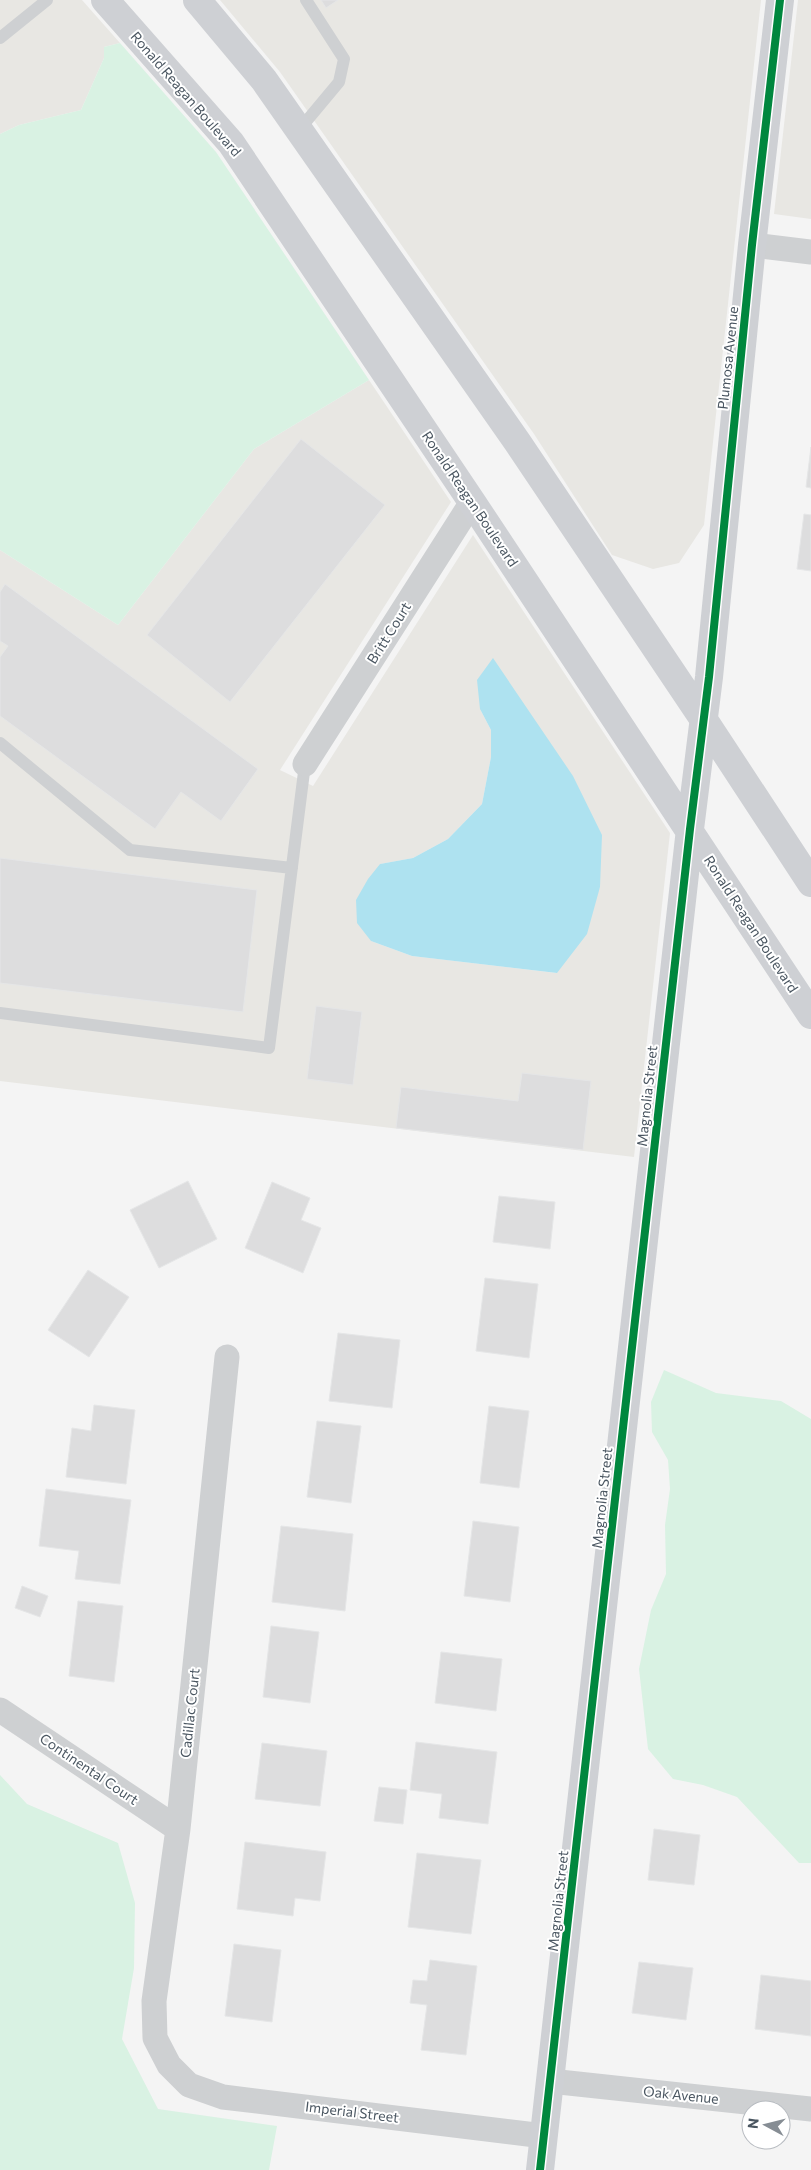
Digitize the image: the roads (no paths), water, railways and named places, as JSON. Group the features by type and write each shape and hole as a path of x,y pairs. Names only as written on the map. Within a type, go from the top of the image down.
{"main road":[{"name":"Ronald Reagan Boulevard","path":"105,0 231,143 472,502 811,1015"},
{"path":"198,0 264,80 518,443 811,883"},
{"name":"Plumosa Avenue","path":"690,830 704,720 752,245 780,0"},
{"name":"Magnolia Street","path":"540,2170 690,830"}],"street":[{"path":"752,245 811,252"},
{"name":"Britt Court","path":"305,764 472,502"},
{"name":"Cadillac Court","path":"169,2065 155,2038 154,2001 178,1829 227,1357"},
{"name":"Continental Court","path":"0,1710 178,1829"},
{"name":"Imperial Street","path":"169,2065 189,2085 224,2097 544,2136"},
{"name":"Oak Avenue","path":"550,2081 811,2108"}],"lane":[{"path":"0,38 47,0"},
{"path":"299,130 339,82 344,59 306,0"},
{"path":"0,744 130,850 292,868"},
{"path":"0,1014 269,1048 305,764"}],"water":[{"path":"493,658 573,776 602,835 600,887 587,934 557,973 412,956 371,941 357,923 356,900 368,879 380,864 413,858 448,839 482,804 491,757 491,730 480,709 477,680"}]}
